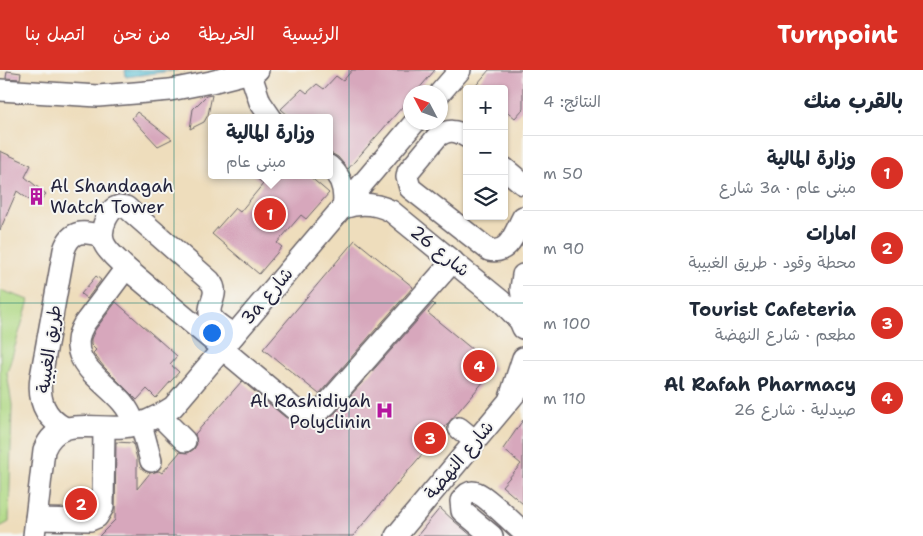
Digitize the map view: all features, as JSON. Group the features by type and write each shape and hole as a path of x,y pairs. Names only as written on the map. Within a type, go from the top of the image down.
{"street":[{"path":"447,85 460,70"},
{"path":"0,90 98,96 170,90 254,71 260,102 268,114"},
{"name":"3a شارع","path":"145,421 173,407 409,130"},
{"path":"417,130 421,156"},
{"path":"463,135 451,131 443,132 437,137 408,172 408,183 414,192 484,248 494,252 508,246 523,217"},
{"path":"333,169 352,176 372,174"},
{"path":"333,170 343,187 343,208"},
{"path":"508,171 523,184"},
{"name":"شارع 26","path":"343,208 363,203 382,206 391,211 501,301 520,321 523,328"},
{"path":"205,323 215,291 212,284 126,207 120,206 110,212 103,227 102,236 102,241 108,251 126,268 205,323 228,342 298,412 313,413 321,410 453,261"},
{"path":"421,235 439,212"},
{"name":"طريق الغبيبة","path":"65,428 58,425 48,415 40,394 41,377 66,244 75,235 87,232 102,236"},
{"name":"طريق الغبيبة","path":"126,268 79,331 77,348 84,364 127,409 145,421"},
{"path":"523,274 521,289 523,300"},
{"path":"516,391 523,358"},
{"name":"شارع النهضة","path":"396,536 516,391"},
{"path":"104,428 103,507 100,514 90,520 35,527 44,450 50,439 65,428 104,428 145,421 185,441"},
{"path":"145,421 151,461"},
{"path":"459,428 475,441"},
{"path":"444,479 464,496"},
{"path":"492,536 462,510 461,501 464,496 472,492 477,493 523,532"}],"green space":[{"path":"0,290 29,300 7,373 12,405 9,522 0,527"}],"water":[{"path":"125,70 178,70 126,77"}],"building":[{"path":"352,70 435,70 422,85 403,85 403,106 348,169 338,157 333,154 333,114 287,114 281,109 302,89 307,93 317,84 324,89 336,76 343,81"},
{"path":"489,70 523,70 523,109 515,118 508,112 508,85 476,85"},
{"path":"7,71 21,73 20,79 6,78"},
{"path":"212,95 208,115 204,122 190,129 193,109 206,96"},
{"path":"137,112 172,139 158,146 132,118"},
{"path":"0,151 31,165 25,177 46,194 36,205 17,191 0,230"},
{"path":"257,179 313,179 329,193 306,219 301,215 277,243 282,247 259,274 212,234 235,208 240,212 263,184"},
{"path":"355,240 413,287 319,394 263,349"},
{"path":"96,276 101,280 87,299 81,294"},
{"path":"116,302 177,356 170,364 179,372 156,398 147,389 137,400 104,367 93,353 96,350 91,345 91,339 95,330"},
{"path":"433,303 435,305 428,313 495,368 353,536 99,536 115,520 116,442 133,443 137,459 137,489 150,473 159,471 162,473 180,452 188,453 194,449 197,444 195,434 242,381 285,417 312,429 315,425 324,422 335,413"},
{"path":"523,420 523,504 502,486 521,464 503,449"},
{"path":"440,508 454,521 472,536 417,536"}],"place":[{"name":"Al Shandagah Watch Tower","path":"36,196"},
{"name":"وزارة المالية","path":"270,214"},
{"name":"Al Rafah Pharmacy","path":"479,366"},
{"name":"Al Rashidiyah Polyclinin","path":"385,411"},
{"name":"Tourist Cafeteria","path":"430,438"},
{"name":"امارات","path":"81,504"}]}
